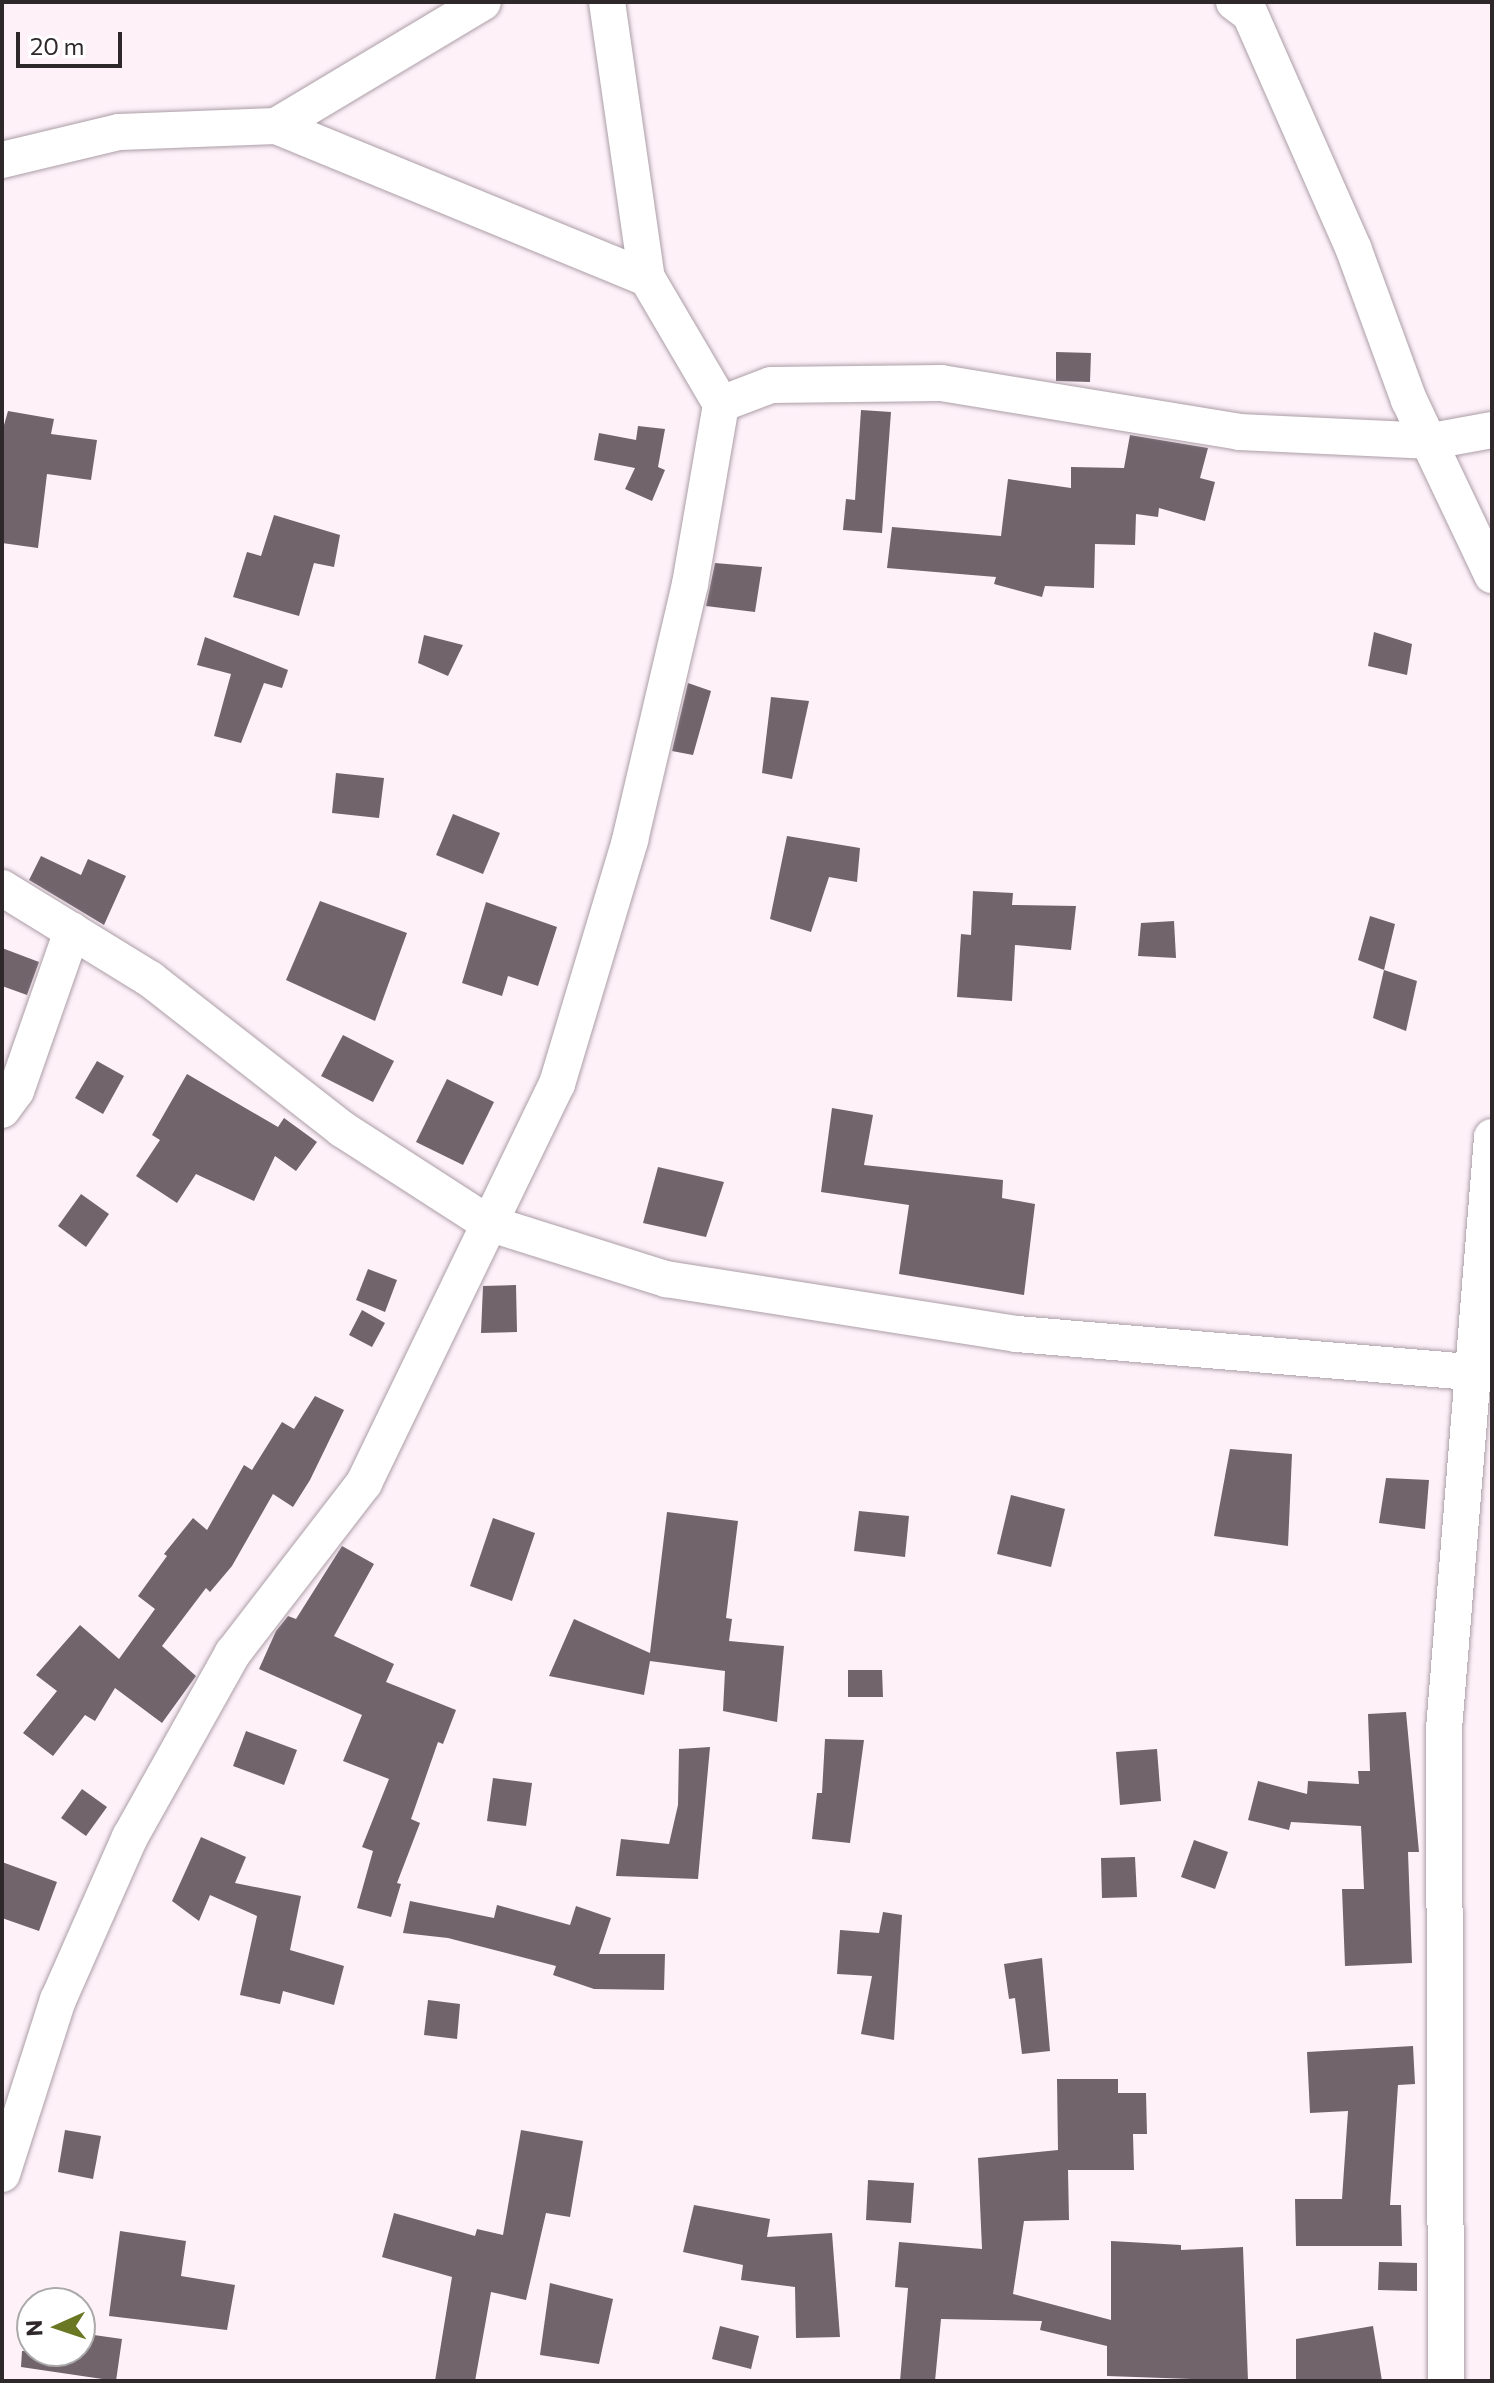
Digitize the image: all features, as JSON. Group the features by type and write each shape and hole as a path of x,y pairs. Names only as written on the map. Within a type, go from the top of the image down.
{"street":[{"path":"276,126 483,2"},
{"path":"2,2174 58,2000 130,1837 233,1653 364,1483 557,1084 630,840 690,584 721,404 647,278 607,2"},
{"path":"1234,2 1250,14 1354,250 1409,400 1432,441 1492,575"},
{"path":"2,160 119,132 276,126 647,278"},
{"path":"721,404 771,385 941,383 1239,432 1432,441 1492,430"},
{"path":"2,888 150,979 342,1129 488,1223 666,1279 1017,1334 1483,1374"},
{"path":"2,1110 16,1091 72,931"},
{"path":"1446,2381 1444,1729 1483,1374 1492,1137"}],"building":[{"path":"1056,352 1091,353 1090,382 1056,381"},
{"path":"861,410 891,412 882,533 843,530 846,499 855,500"},
{"path":"8,411 54,419 51,434 97,440 91,480 47,474 38,548 2,543 2,432"},
{"path":"638,426 665,429 658,467 665,470 652,501 625,489 635,468 594,460 599,433 636,440"},
{"path":"1130,435 1208,448 1200,478 1215,482 1205,521 1159,508 1158,517 1136,514 1135,545 1095,544 1094,588 1045,586 1042,597 994,584 996,577 887,568 892,527 1001,536 1008,479 1071,488 1071,467 1124,468"},
{"path":"274,515 340,535 334,567 314,563 299,616 233,597 247,552 261,556"},
{"path":"715,563 762,567 755,612 706,606"},
{"path":"1374,632 1412,644 1407,675 1368,666"},
{"path":"424,635 463,645 448,676 418,663"},
{"path":"205,637 288,670 282,688 264,683 241,743 214,736 231,674 197,665"},
{"path":"688,683 711,691 693,755 672,751"},
{"path":"771,697 809,701 792,779 762,773"},
{"path":"336,773 384,778 379,818 332,813"},
{"path":"453,814 500,833 483,874 436,855"},
{"path":"787,836 860,848 857,882 829,877 811,932 770,919"},
{"path":"41,856 81,875 88,859 126,876 104,925 29,880"},
{"path":"973,891 1013,893 1012,905 1076,906 1071,950 1015,945 1012,1001 957,997 961,934 971,935"},
{"path":"320,901 407,933 375,1021 286,980"},
{"path":"486,902 557,927 538,986 508,976 502,996 462,983"},
{"path":"1370,916 1395,924 1384,970 1358,960"},
{"path":"1174,921 1176,958 1138,956 1141,923"},
{"path":"2,948 39,962 27,995 2,986"},
{"path":"1384,970 1417,981 1406,1031 1373,1018"},
{"path":"343,1035 394,1061 373,1102 321,1076"},
{"path":"97,1061 124,1076 103,1114 75,1098"},
{"path":"187,1074 278,1127 284,1118 317,1142 296,1171 275,1156 254,1201 196,1174 177,1203 136,1176 160,1140 152,1135"},
{"path":"447,1079 494,1102 463,1165 416,1142"},
{"path":"832,1108 873,1115 864,1165 1003,1180 1002,1198 1035,1204 1024,1295 899,1274 909,1205 821,1192"},
{"path":"658,1167 724,1182 706,1237 643,1223"},
{"path":"81,1194 109,1214 86,1247 58,1226"},
{"path":"368,1269 397,1280 385,1312 356,1300"},
{"path":"516,1285 517,1332 481,1333 483,1286"},
{"path":"362,1310 385,1323 372,1347 349,1335"},
{"path":"315,1396 344,1410 310,1480 293,1507 273,1494 232,1566 210,1592 206,1588 162,1646 196,1676 162,1723 115,1688 95,1721 85,1715 53,1756 23,1733 57,1691 36,1675 80,1625 119,1659 155,1609 138,1596 167,1556 164,1554 193,1518 207,1530 244,1465 252,1470 282,1422 294,1429"},
{"path":"1230,1449 1292,1454 1288,1546 1214,1536"},
{"path":"1386,1478 1429,1480 1425,1529 1379,1523"},
{"path":"1011,1495 1065,1509 1051,1567 997,1554"},
{"path":"859,1511 909,1516 905,1557 854,1551"},
{"path":"667,1512 738,1521 726,1618 732,1619 729,1641 784,1646 777,1722 723,1711 725,1671 650,1661 644,1695 549,1676 574,1619 650,1653"},
{"path":"493,1518 535,1533 512,1601 470,1586"},
{"path":"342,1546 374,1564 334,1636 394,1664 386,1682 456,1710 443,1744 438,1742 411,1819 420,1823 397,1883 401,1884 391,1917 357,1908 373,1851 362,1847 389,1779 343,1761 362,1715 259,1669 276,1631 288,1616 296,1619"},
{"path":"848,1670 882,1670 883,1697 848,1697"},
{"path":"1406,1712 1419,1852 1408,1852 1412,1963 1345,1966 1342,1889 1364,1889 1361,1826 1291,1822 1289,1830 1248,1820 1258,1781 1307,1794 1308,1781 1359,1784 1358,1771 1370,1771 1368,1714"},
{"path":"246,1731 297,1750 284,1785 233,1766"},
{"path":"825,1739 864,1740 850,1843 812,1839 817,1793 822,1793"},
{"path":"710,1747 698,1879 616,1876 621,1839 669,1844 678,1805 679,1749"},
{"path":"1157,1749 1161,1801 1120,1805 1116,1752"},
{"path":"493,1778 532,1783 526,1826 487,1821"},
{"path":"82,1789 107,1807 86,1836 61,1818"},
{"path":"201,1837 246,1857 235,1883 301,1896 290,1950 344,1966 334,2005 283,1991 280,2004 240,1995 257,1916 210,1895 199,1921 172,1901"},
{"path":"1194,1840 1228,1852 1215,1889 1181,1877"},
{"path":"1135,1857 1137,1897 1102,1898 1101,1858"},
{"path":"2,1862 57,1882 39,1931 2,1918"},
{"path":"410,1901 494,1918 497,1905 570,1925 576,1906 611,1918 599,1954 665,1954 664,1990 594,1989 553,1975 556,1966 448,1938 403,1933"},
{"path":"883,1912 902,1915 894,2040 861,2034 872,1976 837,1974 840,1930 879,1933"},
{"path":"1042,1958 1050,2051 1022,2054 1015,1998 1009,1999 1004,1964"},
{"path":"428,2000 460,2004 457,2039 424,2035"},
{"path":"1413,2046 1415,2084 1398,2085 1390,2205 1401,2205 1402,2246 1296,2246 1295,2199 1342,2199 1348,2111 1310,2113 1307,2052"},
{"path":"1057,2079 1118,2079 1118,2093 1146,2093 1147,2134 1133,2134 1134,2170 1068,2170 1069,2220 1024,2221 1013,2294 1111,2320 1111,2241 1181,2245 1181,2250 1243,2247 1248,2381 1107,2376 1107,2346 1040,2330 1042,2321 941,2319 935,2381 900,2381 908,2288 895,2287 899,2242 982,2249 978,2158 1058,2150"},
{"path":"65,2130 101,2136 93,2179 58,2172"},
{"path":"521,2130 583,2141 570,2217 546,2213 526,2300 491,2292 475,2381 435,2381 452,2277 382,2257 394,2213 475,2236 477,2229 503,2235"},
{"path":"868,2180 914,2183 911,2223 866,2220"},
{"path":"694,2205 770,2219 767,2237 832,2233 840,2337 796,2338 795,2287 741,2280 743,2265 683,2252"},
{"path":"120,2231 186,2241 181,2276 235,2285 227,2330 109,2316"},
{"path":"1379,2262 1417,2263 1417,2291 1378,2290"},
{"path":"550,2283 613,2299 599,2364 540,2355"},
{"path":"720,2326 759,2336 751,2369 712,2359"},
{"path":"1373,2326 1382,2381 1296,2381 1296,2339"},
{"path":"96,2335 122,2339 116,2381 21,2367 96,2367"}]}
